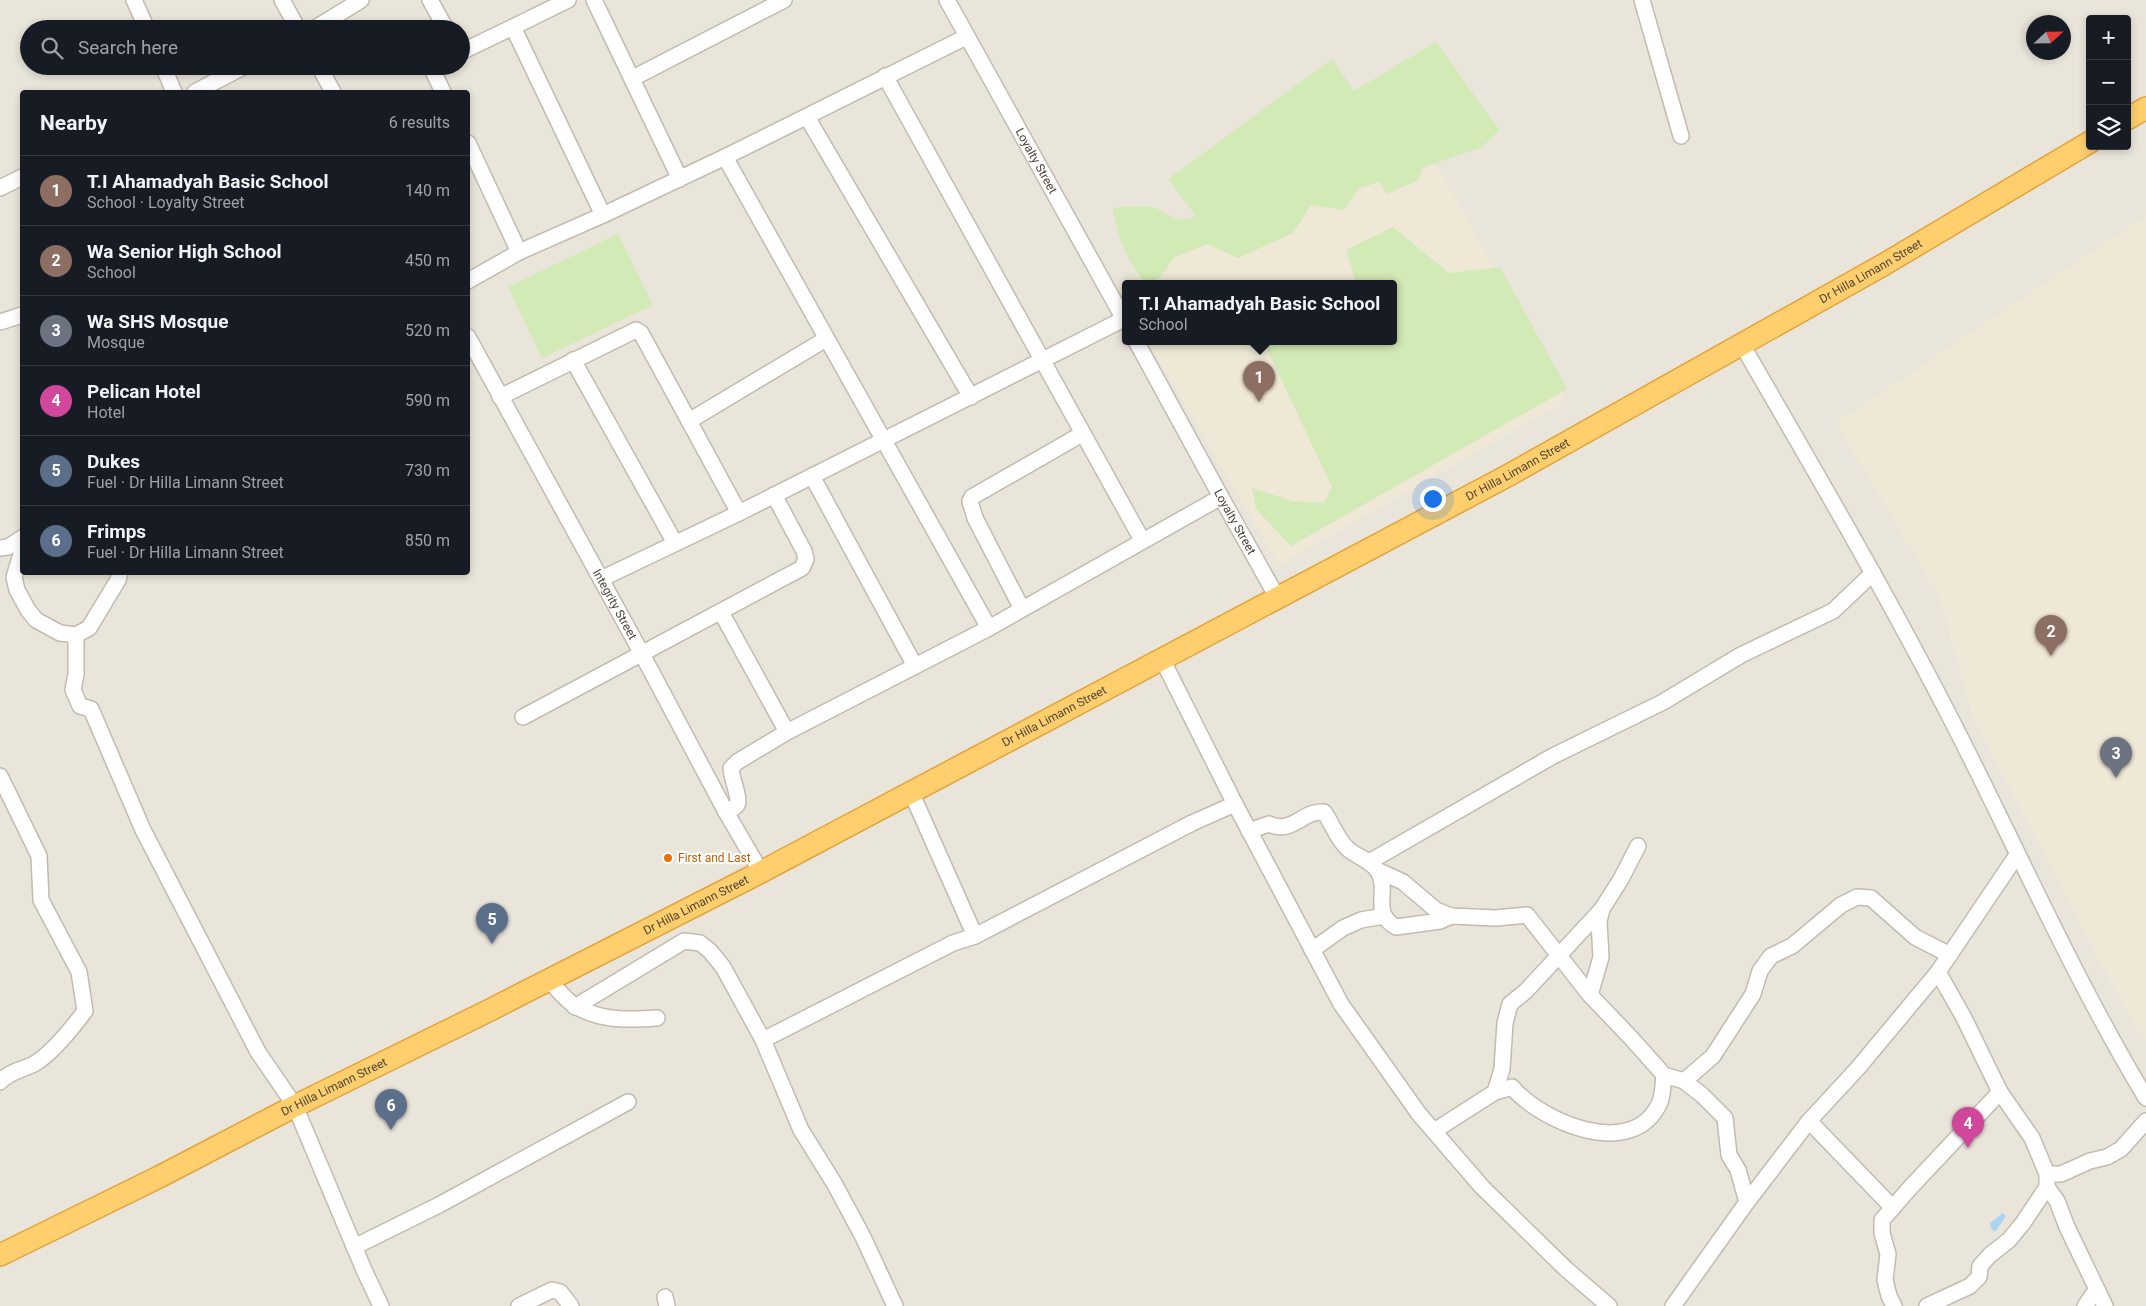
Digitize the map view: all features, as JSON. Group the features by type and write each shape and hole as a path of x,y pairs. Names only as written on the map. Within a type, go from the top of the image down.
{"highway":[{"path":"2131,117 2146,108"},
{"name":"Dr Hilla Limann Street","path":"0,1255 159,1177 295,1106 761,872 1509,475 1883,264 2086,144"}],"street":[{"path":"134,0 143,20"},
{"path":"282,0 293,20"},
{"path":"329,20 361,0"},
{"path":"430,0 441,20"},
{"path":"470,48 568,0"},
{"path":"594,0 680,179"},
{"path":"633,78 784,0"},
{"name":"Loyalty Street","path":"946,0 1122,315"},
{"path":"1642,0 1681,136"},
{"path":"513,27 603,216"},
{"path":"470,279 519,252 603,216 725,158 966,37"},
{"path":"167,75 173,90"},
{"path":"200,90 229,75"},
{"path":"323,75 332,90"},
{"path":"435,75 443,90"},
{"path":"886,76 1042,362 1142,540"},
{"path":"807,117 970,397"},
{"path":"470,147 519,252"},
{"path":"725,158 989,628"},
{"path":"0,188 20,178"},
{"path":"0,322 20,316"},
{"path":"601,579 739,513 1122,322"},
{"path":"500,397 636,330 641,333 739,513"},
{"path":"689,421 826,339"},
{"name":"Integrity Street","path":"470,341 642,654 726,812 761,872"},
{"path":"1742,343 1873,573 1953,723 2056,935 2146,1098"},
{"name":"Loyalty Street","path":"1138,345 1220,497 1277,597"},
{"path":"573,360 675,543"},
{"path":"1022,609 975,518 970,501 972,497 1082,434"},
{"path":"812,476 916,666"},
{"path":"523,717 802,568 806,559 804,551 774,495"},
{"path":"726,812 736,806 738,802 731,778 731,768 737,762 786,732 989,628 1220,497"},
{"path":"0,548 8,547 20,539"},
{"path":"20,558 14,577 17,590 36,620 60,633 76,635 89,628 119,575"},
{"path":"1373,866 1553,756 1663,702 1740,655 1833,611 1873,573"},
{"path":"721,612 786,732"},
{"path":"76,635 76,674 73,690 80,706 92,709 142,830 258,1052 295,1106 381,1306"},
{"path":"1162,659 1249,831 1341,1004 1420,1114 1482,1187 1566,1269 1609,1306"},
{"path":"0,776 39,856 41,900 79,972 85,1011 68,1032 35,1063 4,1076 0,1082"},
{"path":"911,792 974,936"},
{"path":"763,1040 953,943 974,936 1192,824 1235,804"},
{"path":"1249,831 1269,824 1277,828 1284,828 1315,811 1324,812 1345,847 1373,866 1403,882 1436,910 1452,916 1496,918 1527,915 1590,996 1632,1038 1664,1076 1684,1081 1702,1095 1725,1118 1729,1155 1738,1170 1747,1202"},
{"path":"1495,1092 1502,1069 1505,1023 1510,1004 1526,991 1602,909 1621,879 1638,846"},
{"path":"1673,1306 1747,1202 1809,1121 1858,1068 1938,972 2017,855"},
{"path":"1373,866 1382,889 1381,901 1384,916 1396,927 1440,921 1452,916"},
{"path":"1684,1081 1713,1056 1753,994 1760,970 1771,956 1792,946 1841,905 1857,897 1870,898 1915,937 1950,955"},
{"path":"1590,996 1601,956 1599,921 1602,909"},
{"path":"1312,950 1343,928 1361,920 1384,916"},
{"path":"576,1007 684,941 700,943 710,951 723,968 763,1040 800,1130 834,1183 863,1237 895,1306"},
{"path":"1938,972 1964,1018 2000,1092 2032,1138 2047,1181 2105,1306"},
{"path":"549,980 576,1007 608,1018 625,1020 657,1018"},
{"path":"1434,1131 1495,1092 1512,1087 1521,1098 1566,1125 1588,1131 1616,1133 1639,1125 1651,1116 1660,1102 1664,1076"},
{"path":"1894,1306 1885,1280 1888,1254 1882,1233 1882,1220 2000,1092"},
{"path":"354,1247 439,1205 628,1102"},
{"path":"1809,1121 1893,1208"},
{"path":"1927,1306 1970,1286 1979,1277 1980,1266 1990,1255 2009,1240 2023,1223 2047,1181 2122,1150 2146,1121"},
{"path":"519,1306 552,1290 560,1292 571,1306"},
{"path":"2085,1306 2094,1293 2098,1291"}],"shaded area":[{"path":"0,0 2146,0 2146,1306 0,1306"},
{"path":"1414,124 1567,400 1279,565 1150,345 1397,345 1397,280 1125,280"},
{"path":"2146,216 2146,1042 2121,1001 1972,716 1939,596 1836,423"},
{"path":"1122,282 1122,296 1116,285"}],"green space":[{"path":"1436,42 1499,130 1482,147 1422,168 1419,180 1386,194 1380,182 1359,188 1344,210 1311,205 1293,233 1238,258 1207,244 1173,258 1165,271 1156,280 1142,280 1132,264 1117,230 1113,208 1155,208 1176,219 1182,220 1196,216 1168,179 1332,59 1354,91"},
{"path":"1393,227 1449,273 1500,267 1567,389 1291,546 1256,509 1252,488 1292,501 1324,503 1332,487 1265,345 1397,345 1397,280 1355,280 1346,250"},
{"path":"618,234 653,305 542,358 508,287"}],"water":[{"path":"2003,1213 2006,1216 1995,1232 1991,1228 1990,1223"}],"place":[{"name":"T.I Ahamadyah Basic School","path":"1259,402"},
{"name":"Wa Senior High School","path":"2051,656"},
{"name":"Wa SHS Mosque","path":"2116,778"},
{"name":"First and Last","path":"668,858"},
{"name":"Dukes","path":"492,944"},
{"name":"Frimps","path":"391,1130"},
{"name":"Pelican Hotel","path":"1968,1148"}]}
